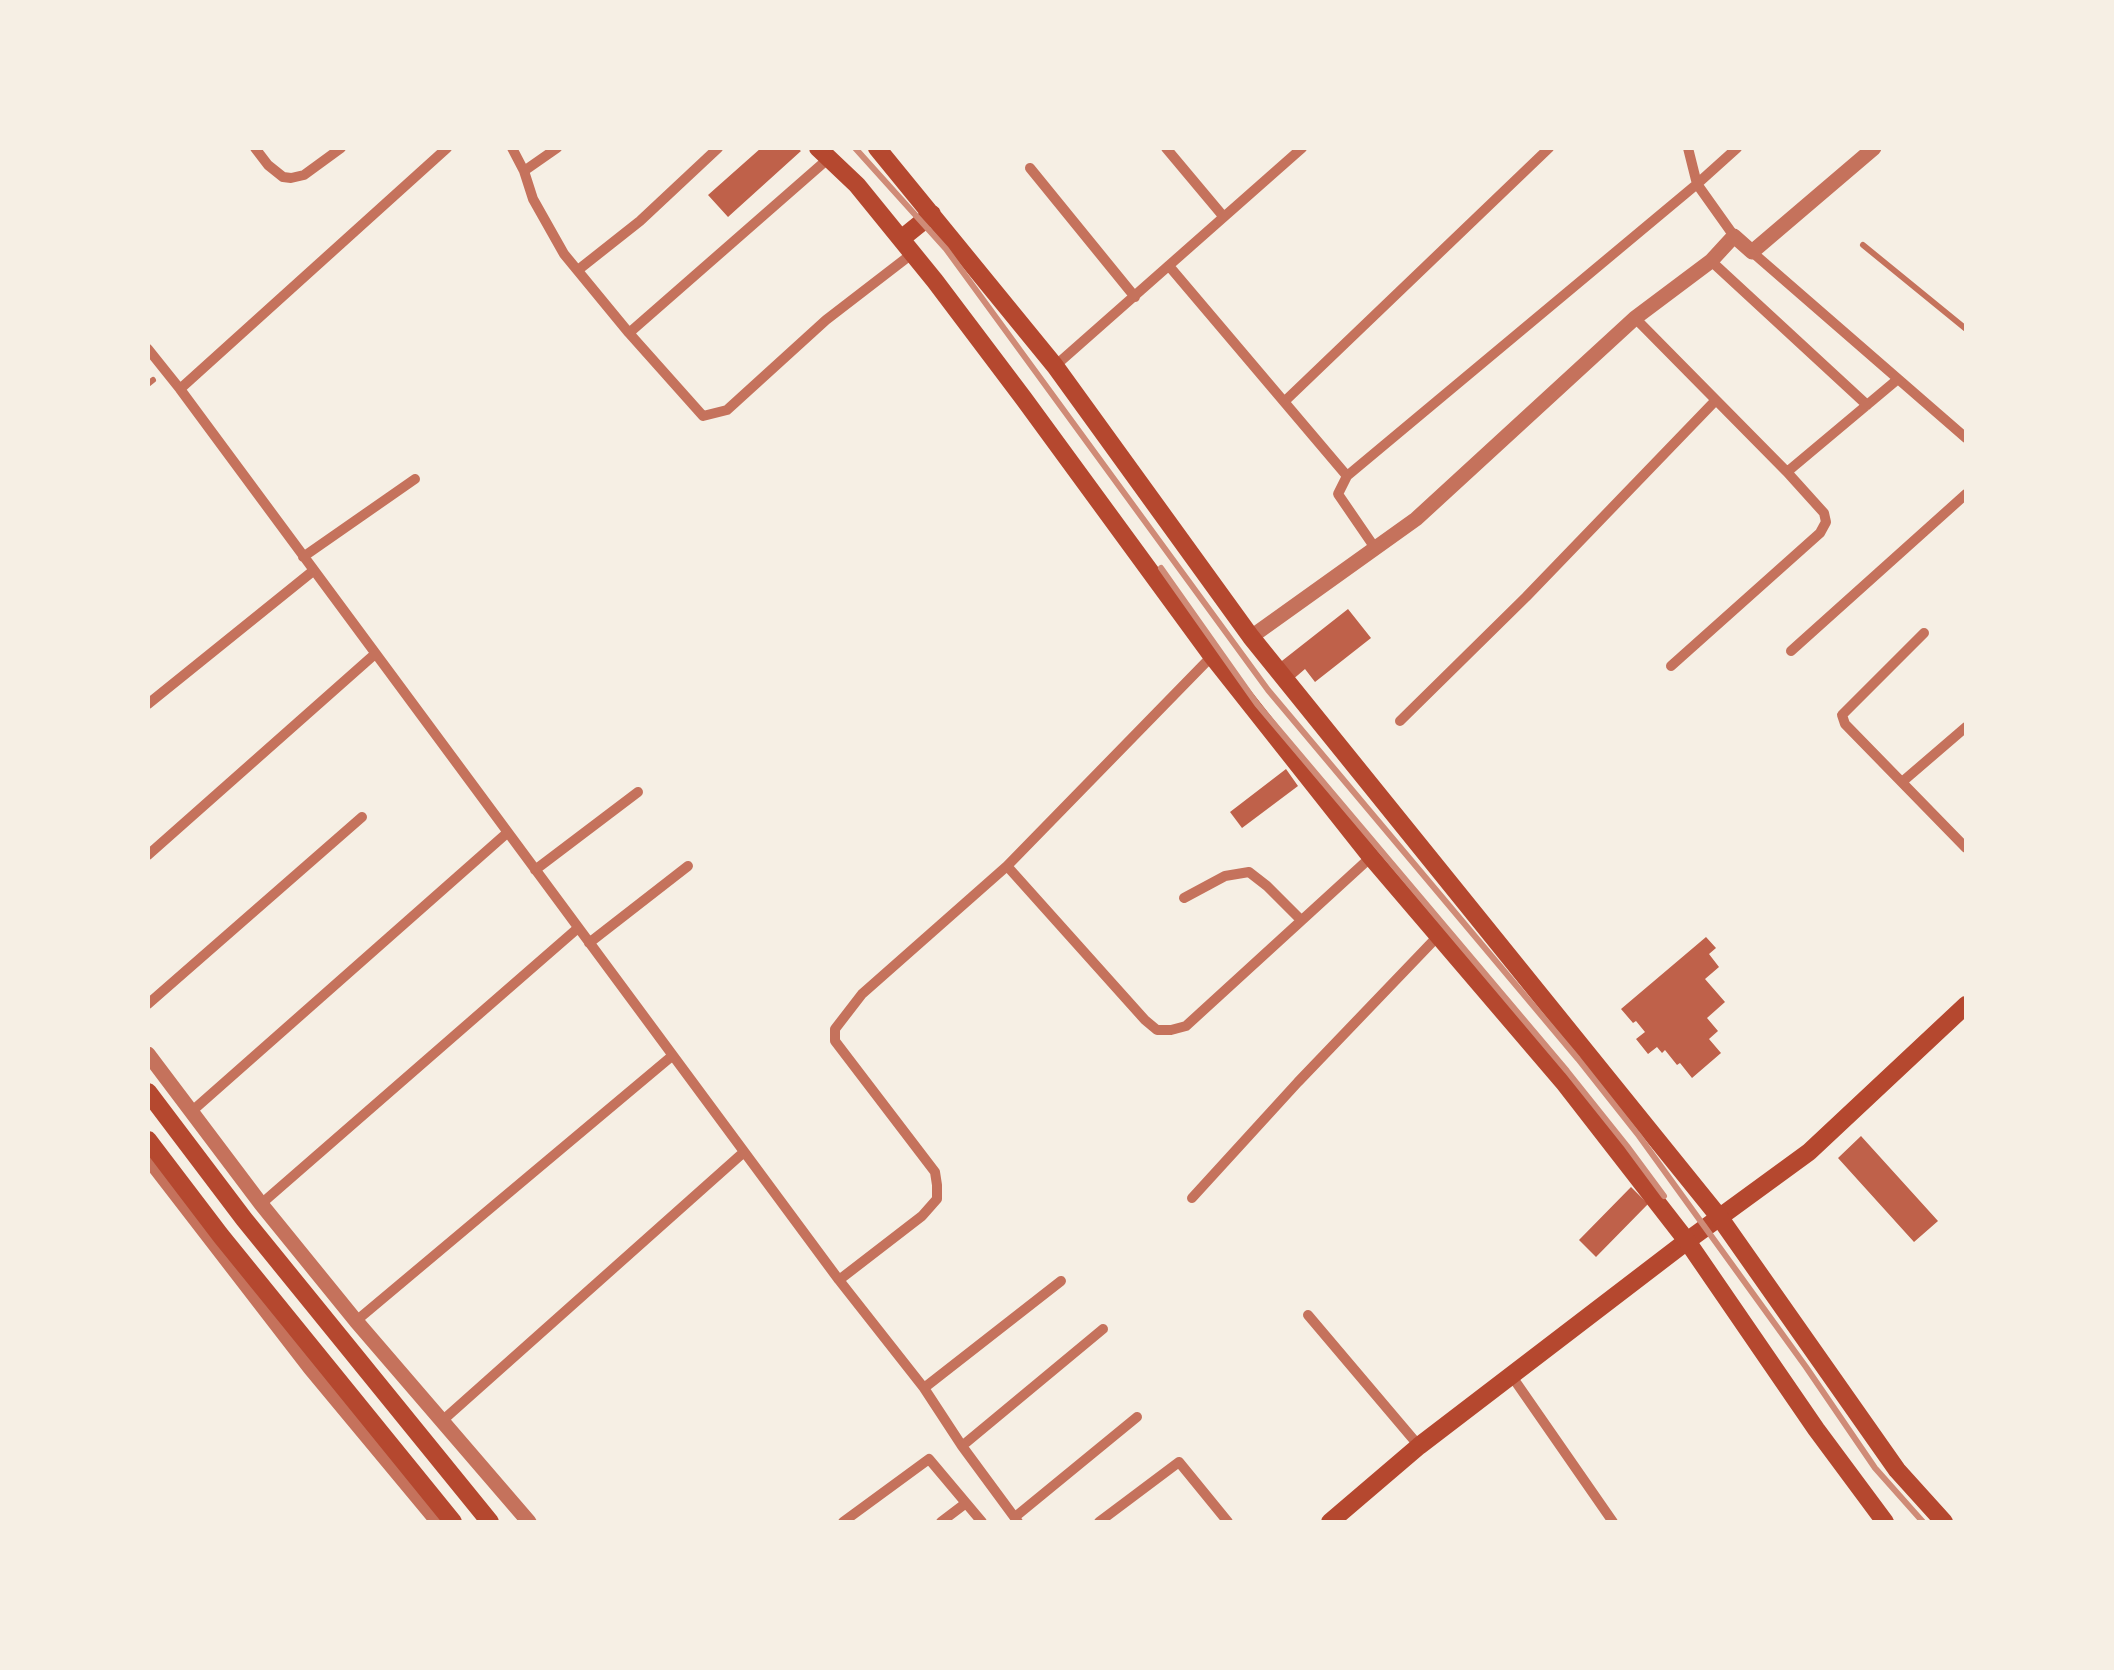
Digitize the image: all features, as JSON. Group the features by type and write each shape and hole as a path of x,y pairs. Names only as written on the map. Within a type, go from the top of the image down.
{"main road":[{"path":"888,151 932,214 1055,366 1251,637 1720,1218 1896,1470 1944,1522"},
{"path":"824,152 907,246 1212,656 1371,857 1565,1084 1687,1241 1816,1429 1886,1522"},
{"path":"907,246 932,214"},
{"path":"1330,1522 1418,1446 1810,1152 1966,1005"},
{"path":"148,1092 244,1219 490,1522"},
{"path":"148,1140 453,1522"}],"street":[{"path":"255,148 282,177 291,178 304,175 341,148"},
{"path":"180,389 447,148"},
{"path":"512,148 533,199 564,254 703,416 727,410 907,246"},
{"path":"524,172 557,148"},
{"path":"578,270 640,222 718,148"},
{"path":"1166,148 1224,216"},
{"path":"1055,366 1302,148"},
{"path":"1285,401 1549,148"},
{"path":"1688,148 1698,184 1734,236 1966,438"},
{"path":"1375,548 1338,494 1346,476 1738,148"},
{"path":"1752,252 1874,148"},
{"path":"629,333 824,152"},
{"path":"1030,168 1134,296"},
{"path":"1251,637 1416,519 1635,318 1711,261 1734,236"},
{"path":"1711,261 1867,405"},
{"path":"1169,266 1346,476"},
{"path":"1635,318 1787,472 1824,513 1826,522 1820,533 1671,666"},
{"path":"148,350 838,1280 924,1388 1016,1520 1137,1417"},
{"path":"1787,472 1898,379"},
{"path":"1400,721 1716,400"},
{"path":"303,557 415,479"},
{"path":"1792,651 1966,494"},
{"path":"148,704 313,571"},
{"path":"1924,633 1842,715 1845,724 1966,848"},
{"path":"148,855 375,654"},
{"path":"838,1280 922,1216 937,1199 937,1185 934,1172 835,1041 835,1029 862,994 1007,866 1212,656"},
{"path":"1902,782 1966,727"},
{"path":"535,870 638,792"},
{"path":"148,1004 362,817"},
{"path":"191,1112 508,833"},
{"path":"1007,866 1144,1020 1157,1030 1170,1030 1186,1026 1371,857"},
{"path":"588,942 688,866"},
{"path":"1184,898 1225,876 1248,872 1268,886 1301,920"},
{"path":"261,1204 578,928"},
{"path":"1192,1198 1438,936"},
{"path":"148,1054 261,1204 356,1321 529,1522"},
{"path":"356,1321 672,1056"},
{"path":"442,1421 744,1152"},
{"path":"148,1158 310,1368 438,1522"},
{"path":"924,1388 1062,1281"},
{"path":"1308,1315 1418,1446"},
{"path":"962,1446 1102,1329"},
{"path":"1511,1375 1613,1522"},
{"path":"844,1522 930,1458 982,1522"},
{"path":"1100,1522 1179,1462 1228,1522"},
{"path":"942,1522 966,1503"}],"lane":[{"path":"1863,244 1966,328"}],"building":[{"path":"761,148 801,151 728,217 708,195"},
{"path":"1348,609 1371,638 1315,682 1305,669 1291,681 1278,664"},
{"path":"1286,769 1298,786 1242,828 1230,812"},
{"path":"1706,937 1716,948 1709,954 1719,967 1705,979 1725,1002 1707,1018 1718,1031 1709,1039 1721,1053 1692,1078 1665,1050 1662,1053 1657,1047 1648,1054 1636,1039 1645,1032 1621,1009"},
{"path":"1861,1136 1938,1221 1914,1242 1838,1158"},
{"path":"1631,1187 1648,1204 1596,1257 1579,1240"}],"railway":[{"path":"855,148 946,249 1268,690 1639,1136 1875,1468 1923,1522"},
{"path":"1161,568 1257,704 1567,1071 1664,1196"}]}
